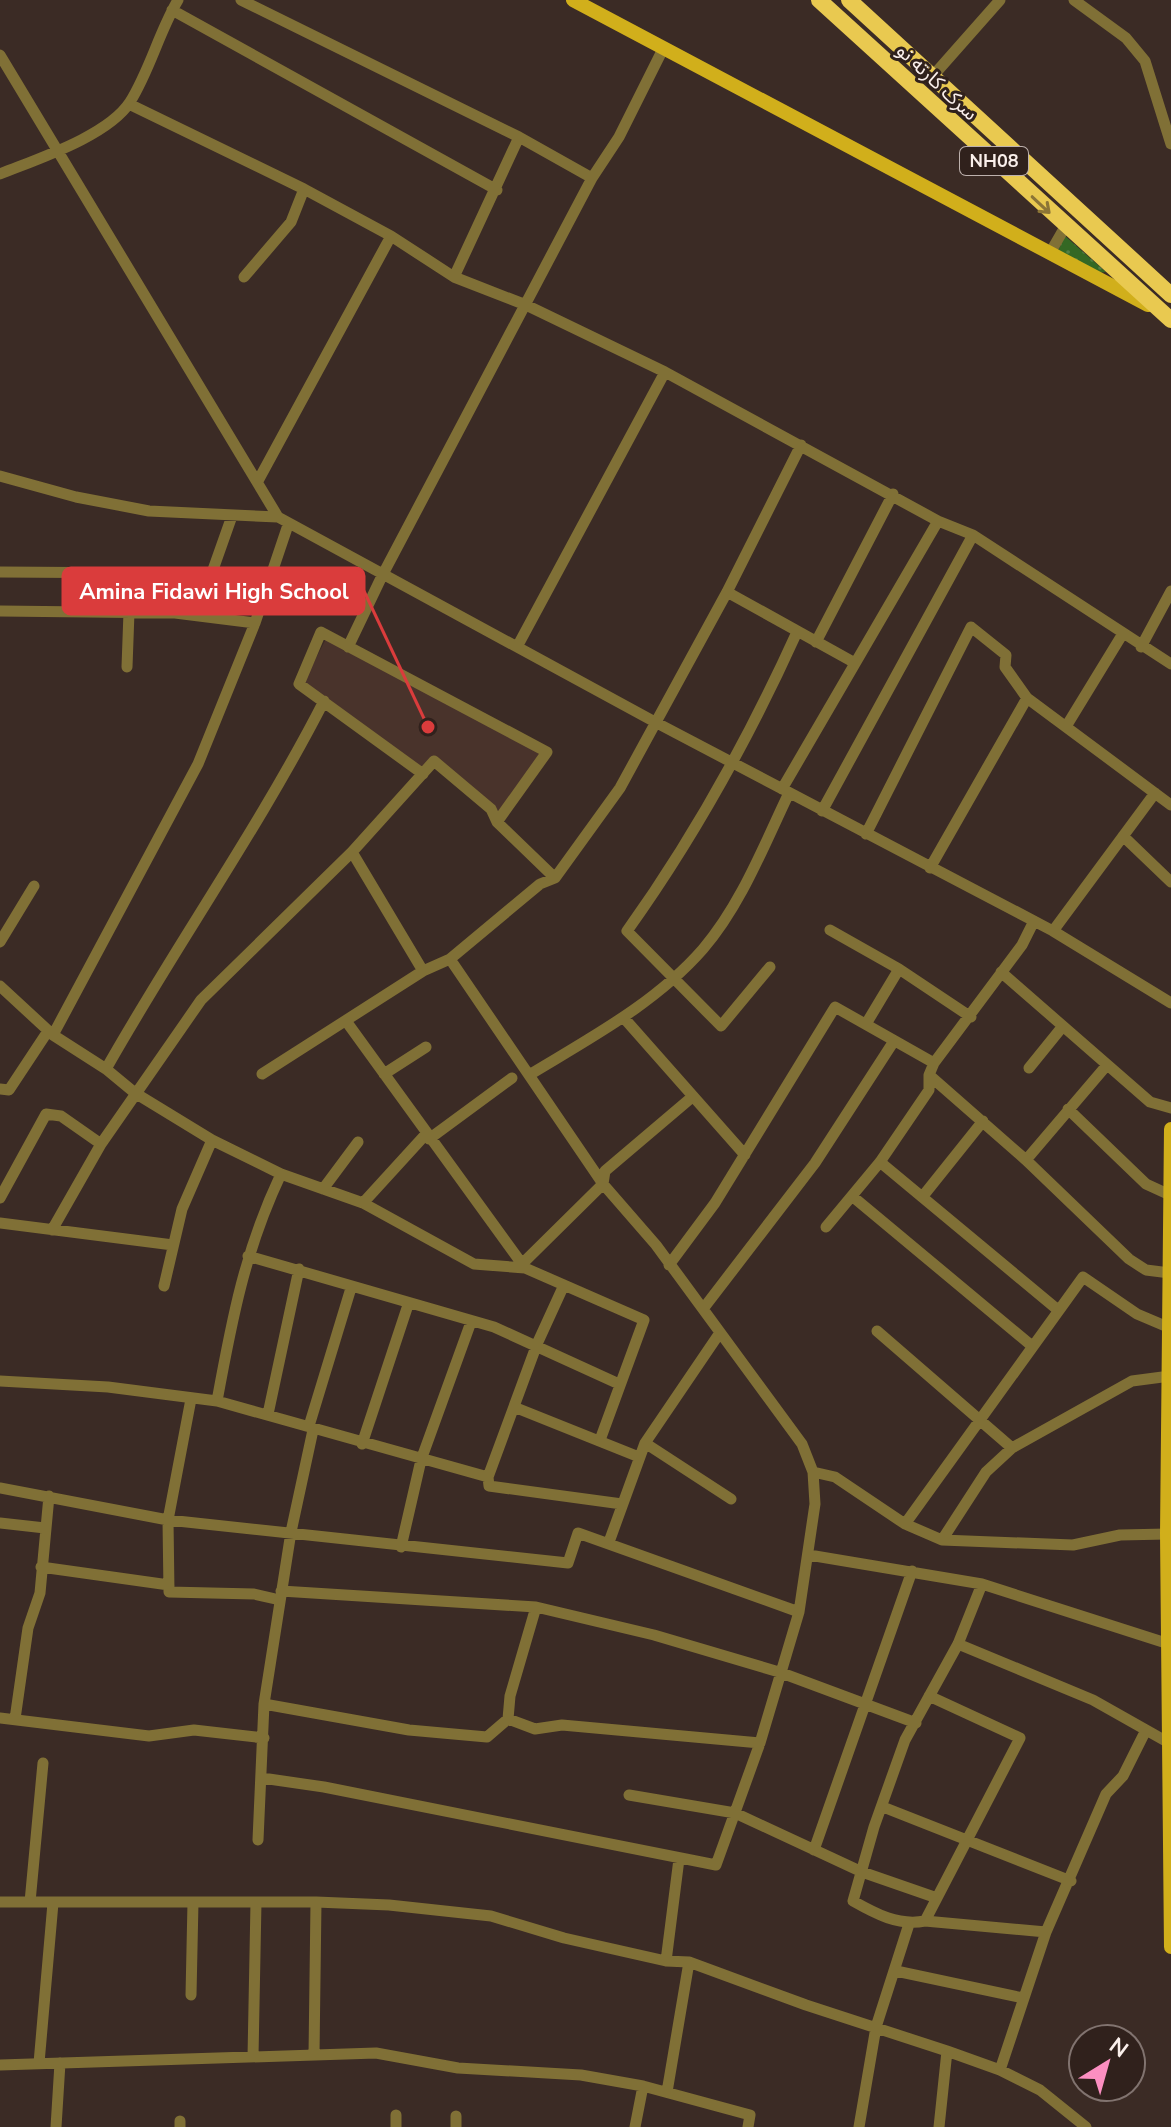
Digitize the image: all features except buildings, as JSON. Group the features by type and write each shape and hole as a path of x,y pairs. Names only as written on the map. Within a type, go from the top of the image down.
{"highway":[{"name":"سرک کارته نو","path":"819,0 1065,227 1169,318"},
{"name":"سرک کارته نو","path":"849,0 1171,295"},
{"path":"1117,271 1126,253"}],"main road":[{"path":"573,0 1169,318"},
{"path":"1171,1129 1167,1534 1171,1947"}],"street":[{"path":"241,0 519,137 592,178"},
{"path":"932,77 1000,0"},
{"path":"1074,0 1126,38 1145,61 1171,144"},
{"path":"0,174 56,151 106,125 129,104 175,5 497,190"},
{"path":"348,647 382,576 592,178 619,137 663,49"},
{"path":"0,55 283,521 255,623 198,764 50,1033 9,1090 0,1089"},
{"path":"129,104 304,189 391,236 454,277 526,305 665,372 938,521 973,535 1122,635 1171,664"},
{"path":"454,277 519,137"},
{"path":"244,277 291,222 304,189"},
{"path":"1050,253 1065,227"},
{"path":"258,481 391,236"},
{"path":"517,647 665,372"},
{"path":"262,1074 423,971 450,959 540,884 555,878 620,788 727,592 801,445"},
{"path":"0,476 76,497 149,511 283,521 822,811 1053,931 1171,1003"},
{"path":"816,642 893,494"},
{"path":"0,572 153,573 209,581 232,516"},
{"path":"529,1075 624,1018 704,948 726,914 786,791 855,663 938,521"},
{"path":"822,811 973,535"},
{"path":"1141,647 1171,591"},
{"path":"727,592 855,663"},
{"path":"0,611 129,612 255,623"},
{"path":"127,667 129,612"},
{"path":"866,834 971,627 1006,655 1005,667 1027,698 1171,805"},
{"path":"423,774 299,684 321,632 547,752 497,822"},
{"path":"770,967 721,1026 627,931 687,846 730,761 757,720 797,632"},
{"path":"1067,725 1122,635"},
{"path":"930,868 1027,698"},
{"path":"106,1069 197,912 291,765 324,701"},
{"path":"52,1230 101,1144 201,1000 352,852 434,761 491,809 497,822 555,878"},
{"path":"1053,931 1155,793"},
{"path":"1123,836 1171,882"},
{"path":"352,852 423,971"},
{"path":"0,942 34,886"},
{"path":"826,1227 880,1162 929,1090 929,1075 934,1063 1022,945 1034,921"},
{"path":"830,930 899,969 971,1017"},
{"path":"262,1778 385,1798 716,1865 760,1743 799,1612 815,1504 813,1472 802,1444 703,1309 603,1184 450,959"},
{"path":"866,1024 899,969"},
{"path":"1001,972 1150,1102 1171,1108"},
{"path":"0,986 50,1033 106,1069 135,1093 212,1140 281,1174 363,1203 474,1264 524,1266 644,1320 600,1440"},
{"path":"669,1265 715,1203 835,1007 934,1063"},
{"path":"624,1018 691,1098 745,1155"},
{"path":"346,1021 427,1137 524,1266"},
{"path":"1029,1068 1063,1026"},
{"path":"703,1309 815,1163 894,1041"},
{"path":"384,1074 426,1047"},
{"path":"1026,1160 1107,1065"},
{"path":"929,1075 1026,1160 1129,1259 1146,1270 1170,1273"},
{"path":"363,1203 427,1137 512,1078"},
{"path":"524,1266 603,1184 605,1171 691,1098"},
{"path":"1068,1109 1146,1184 1170,1195"},
{"path":"0,1198 46,1114 61,1116 101,1144"},
{"path":"923,1196 983,1121"},
{"path":"164,1286 182,1209 212,1140"},
{"path":"323,1189 358,1142"},
{"path":"880,1162 1058,1310"},
{"path":"217,1401 248,1256 257,1226 281,1174"},
{"path":"852,1196 1032,1346"},
{"path":"0,1223 173,1245"},
{"path":"248,1256 299,1269 310,1276 408,1305 433,1309 537,1344 619,1384"},
{"path":"268,1414 299,1269"},
{"path":"905,1524 1083,1277 1137,1314 1170,1328"},
{"path":"564,1285 537,1344 488,1477 489,1486 622,1504"},
{"path":"258,1840 264,1704 280,1596 311,1428 351,1288"},
{"path":"362,1444 408,1305"},
{"path":"401,1547 421,1460 471,1322"},
{"path":"877,1331 1012,1448"},
{"path":"609,1542 645,1443 719,1334"},
{"path":"942,1540 986,1472 1012,1448 1132,1381 1170,1376"},
{"path":"0,1381 108,1387 217,1401 488,1477"},
{"path":"191,1399 168,1520 169,1592 536,1607 654,1635 779,1672 864,1701 916,1723"},
{"path":"514,1407 639,1457"},
{"path":"645,1443 731,1499"},
{"path":"813,1472 835,1477 905,1524 942,1540 1073,1545 1120,1535 1167,1534"},
{"path":"0,1488 168,1520 568,1563 578,1533 799,1612"},
{"path":"15,1719 28,1628 40,1593 49,1496"},
{"path":"0,1523 45,1528"},
{"path":"809,1555 982,1584 1169,1644"},
{"path":"41,1567 169,1585"},
{"path":"814,1850 912,1571"},
{"path":"982,1584 958,1644 905,1740 853,1901 878,1915 909,1924 925,1921 1046,1932"},
{"path":"264,1704 409,1730 487,1737 500,1730 508,1719 510,1696 536,1607"},
{"path":"958,1644 1093,1700 1171,1744"},
{"path":"925,1921 1020,1738 929,1696"},
{"path":"0,1718 149,1736 194,1730 264,1738"},
{"path":"508,1719 535,1729 562,1725 760,1743"},
{"path":"1000,2070 1046,1932 1071,1881 1106,1794 1123,1776 1146,1730"},
{"path":"30,1902 43,1763"},
{"path":"629,1795 735,1813 862,1872 937,1898"},
{"path":"883,1807 966,1837 1071,1881"},
{"path":"666,1961 679,1859"},
{"path":"0,1902 316,1902 389,1905 491,1916 564,1938 666,1961 689,1962 806,2005 947,2051 1000,2070 1053,2099 1086,2127"},
{"path":"191,1995 193,1902"},
{"path":"253,2057 256,1902"},
{"path":"314,2055 316,1902"},
{"path":"39,2063 53,1903"},
{"path":"859,2127 876,2027 909,1924"},
{"path":"667,2092 689,1962"},
{"path":"896,1971 1023,1998"},
{"path":"939,2127 947,2051"},
{"path":"0,2065 376,2053 458,2068 581,2075 643,2086 750,2115 748,2127"},
{"path":"56,2127 60,2063"},
{"path":"635,2127 643,2086"}],"shaded area":[{"path":"326,639 545,754 500,812 433,758 422,771 303,683"}],"green space":[{"path":"1065,236 1106,272 1097,273 1057,253"}],"place":[{"name":"Amina Fidawi High School","path":"428,727"}]}
